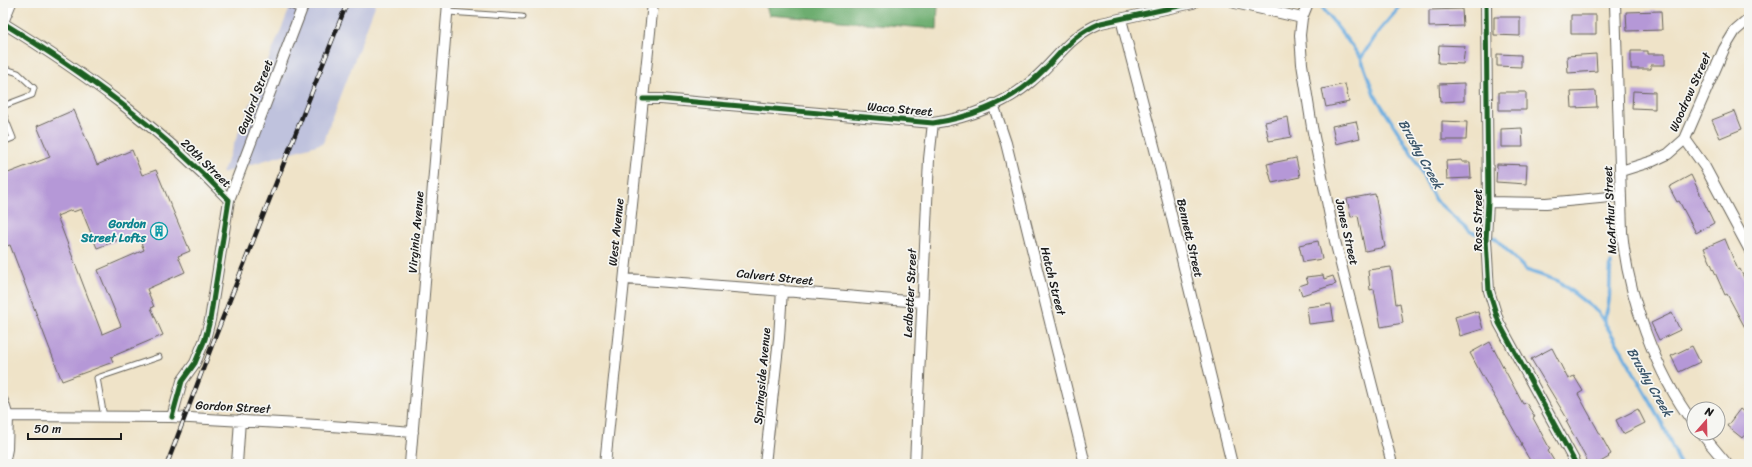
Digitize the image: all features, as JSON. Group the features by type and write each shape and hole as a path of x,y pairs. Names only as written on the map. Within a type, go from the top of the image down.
{"street":[{"path":"3,22 11,3"},
{"path":"290,3 303,6"},
{"name":"West Avenue","path":"605,464 653,3"},
{"name":"Waco Street","path":"643,99 661,99 933,123 971,115 1024,88 1035,79 1063,48 1080,34 1101,23 1193,3"},
{"path":"1235,3 1302,18"},
{"name":"Jones Street","path":"1308,3 1302,18 1300,36 1302,64 1316,150 1335,241 1392,464"},
{"name":"Ross Street","path":"1486,3 1488,202 1486,239 1490,291 1499,323 1576,464"},
{"name":"McArthur Street","path":"1615,3 1622,232 1627,269 1643,325 1655,355 1673,391 1686,411"},
{"name":"Gaylord Street","path":"230,200 303,6"},
{"name":"Virginia Avenue","path":"410,464 448,7"},
{"name":"Bennett Street","path":"1121,19 1156,153 1232,464"},
{"name":"Woodrow Street","path":"1621,170 1654,161 1668,154 1685,139 1724,49 1735,31 1749,19"},
{"name":"20th Street","path":"3,22 131,109 205,174 230,200 210,320 205,339 195,363 182,381 172,417"},
{"name":"Hatch Street","path":"993,104 1006,143 1085,464"},
{"name":"Ledbetter Street","path":"915,464 929,159 933,123"},
{"path":"1685,139 1705,167 1749,249"},
{"path":"1488,202 1546,203 1621,196"},
{"name":"Calvert Street","path":"624,279 923,302"},
{"name":"Springside Avenue","path":"765,464 779,338 782,290"},
{"path":"3,401 6,417 7,448 4,464"},
{"name":"Gordon Street","path":"6,417 49,415 172,417 240,420 413,432"},
{"path":"237,464 240,420"},
{"path":"1708,441 1727,464"}],"lane":[{"path":"448,7 522,17"},
{"path":"3,68 18,73 34,88 32,94 3,106"},
{"path":"3,113 13,138 3,142"},
{"path":"104,417 97,378 159,357"}],"shaded area":[{"path":"292,3 376,3 323,143 222,173"}],"green space":[{"path":"765,3 938,3 937,29 769,15"}],"building":[{"path":"1462,9 1463,26 1429,27 1429,10"},
{"path":"1661,11 1662,30 1627,31 1626,12"},
{"path":"1571,15 1596,15 1596,34 1571,34"},
{"path":"1494,17 1520,17 1520,36 1494,35"},
{"path":"1439,45 1465,46 1463,64 1438,63"},
{"path":"1631,51 1648,51 1648,54 1665,54 1665,65 1651,65 1651,69 1631,69"},
{"path":"1497,54 1521,55 1521,67 1497,66"},
{"path":"1596,54 1597,71 1568,73 1567,56"},
{"path":"1464,83 1464,101 1440,102 1439,84"},
{"path":"1345,84 1349,102 1326,107 1322,89"},
{"path":"1596,91 1597,107 1572,108 1571,92"},
{"path":"1633,91 1655,92 1655,109 1632,108"},
{"path":"1499,92 1526,92 1526,110 1499,110"},
{"path":"74,110 97,165 132,150 142,175 156,170 190,251 178,256 185,272 147,289 154,307 151,308 163,335 111,357 113,362 62,381 10,245 3,247 3,175 50,157 37,126","holes":["81,209 97,248 137,233 144,250 98,270 121,326 102,334 57,216 72,210 73,212"]},
{"path":"1735,111 1742,129 1720,138 1712,120"},
{"path":"1288,117 1291,137 1269,141 1265,122"},
{"path":"1356,121 1360,138 1336,144 1332,126"},
{"path":"1442,121 1467,122 1466,140 1442,140"},
{"path":"1522,128 1523,147 1501,147 1501,129"},
{"path":"1296,158 1300,177 1272,183 1267,164"},
{"path":"1462,160 1462,162 1470,162 1471,178 1447,179 1446,161"},
{"path":"1497,164 1527,165 1526,184 1496,182"},
{"path":"1691,175 1714,223 1696,233 1679,201 1677,202 1669,187"},
{"path":"1375,194 1385,247 1365,251 1358,216 1351,217 1347,199"},
{"path":"1725,239 1738,270 1740,269 1749,289 1749,335 1727,294 1725,295 1704,248"},
{"path":"1318,241 1322,259 1303,262 1299,245"},
{"path":"1391,267 1396,304 1400,303 1403,323 1381,327 1374,289 1370,290 1368,270"},
{"path":"1323,275 1324,279 1333,276 1336,284 1302,295 1299,286 1308,283 1306,277"},
{"path":"1331,304 1334,321 1309,324 1307,307"},
{"path":"1474,311 1474,313 1478,312 1483,329 1460,336 1455,317"},
{"path":"1672,313 1680,330 1659,340 1651,323"},
{"path":"1490,342 1523,404 1526,403 1535,417 1533,418 1550,449 1548,451 1556,464 1532,464 1479,370 1470,353"},
{"path":"1692,346 1700,362 1679,372 1671,356"},
{"path":"1552,348 1568,379 1574,376 1583,391 1578,394 1611,454 1608,456 1609,457 1597,464 1589,464 1566,421 1568,420 1531,359"},
{"path":"1638,409 1645,423 1623,434 1616,420"},
{"path":"1740,409 1749,416 1749,429 1742,438 1727,426"}],"waterway":[{"name":"Brushy Creek","path":"1319,3 1361,58 1374,94 1414,157 1435,200 1471,232 1495,238 1526,270 1558,281 1598,312 1662,423 1680,464"},
{"path":"1361,58 1379,31 1403,3"},
{"path":"1603,320 1609,299 1611,263"}],"railway":[{"path":"167,464 214,340 347,3"}],"cycle path":[{"path":"643,99 661,99 933,123 946,121 973,114 1011,96 1042,72 1071,41 1101,23 1193,3"},
{"path":"1486,3 1488,202 1486,239 1489,291 1499,323 1576,464"},
{"path":"3,23 64,62 122,104 178,150 229,200 210,320 205,339 195,363 182,381 172,417"}],"place":[{"name":"Gordon Street Lofts","path":"159,231"}]}
